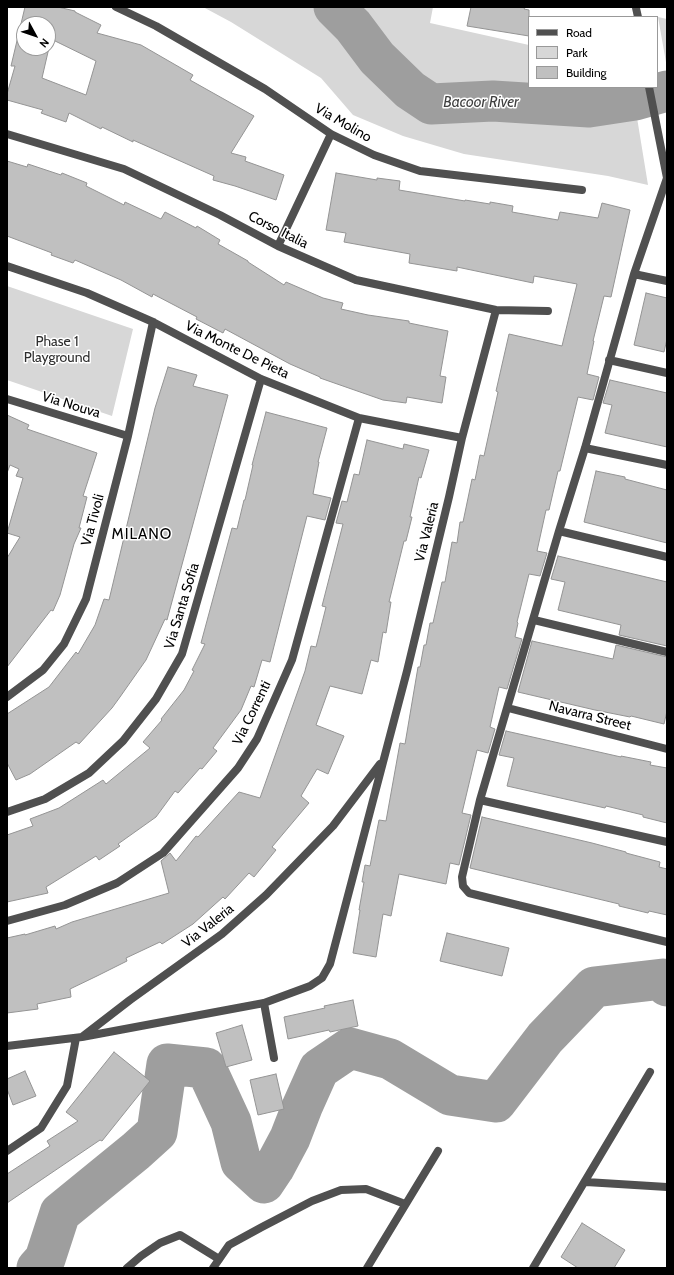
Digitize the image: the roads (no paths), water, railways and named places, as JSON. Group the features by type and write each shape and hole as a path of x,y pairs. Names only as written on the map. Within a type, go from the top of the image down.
{"street":[{"name":"Via Molino","path":"116,7 156,26 265,89 331,134 374,155 420,171 582,190"},
{"path":"649,88 667,178 634,274 585,448 480,800 462,877 463,886 469,893 667,942"},
{"name":"Corso Italia","path":"7,134 124,169 220,215 278,246 356,280 496,310 548,311"},
{"path":"278,246 331,134"},
{"name":"Via Monte De Pieta","path":"7,266 87,293 153,322 262,379 359,418 462,438"},
{"path":"634,274 667,281"},
{"name":"Via Valeria","path":"264,1003 310,986 322,978 330,964 422,611 462,438 496,310"},
{"name":"Via Tivoli","path":"7,697 43,670 64,644 86,599 128,436 153,322"},
{"path":"609,360 667,373"},
{"name":"Via Santa Sofia","path":"7,812 45,799 89,773 123,741 160,693 182,654 262,379"},
{"name":"Via Nouva","path":"7,399 128,436"},
{"name":"Via Correnti","path":"7,921 65,905 117,883 163,853 238,768 257,739 292,660 359,418"},
{"path":"585,448 667,465"},
{"path":"559,531 667,557"},
{"path":"534,620 667,652"},
{"name":"Navarra Street","path":"508,708 667,749"},
{"name":"Via Valeria","path":"79,1038 222,934 266,895 333,826 383,760"},
{"path":"480,800 667,842"},
{"path":"7,1046 79,1038 264,1003 274,1058"},
{"path":"7,1152 41,1128 67,1086 79,1038"},
{"path":"533,1268 586,1182 650,1072"},
{"path":"367,1268 438,1151"},
{"path":"586,1182 667,1188"},
{"path":"214,1268 229,1245 312,1201 341,1190 366,1189 405,1204"},
{"path":"127,1268 140,1256 160,1243 180,1235 219,1259"}],"waterway":[{"name":"Bacoor River","path":"334,7 353,26 377,58 410,90 431,104 493,101 589,107 635,100 667,91"},
{"path":"37,1268 45,1259 60,1213 157,1132 167,1064 206,1068 231,1122 241,1162 264,1183 290,1138 319,1069 350,1048 390,1059 450,1095 496,1102 545,1038 594,987 663,979 667,986"}],"district":[{"name":"MILANO","path":"142,535"}],"park label":[{"name":"Phase 1 Playground","path":"57,350"}]}
